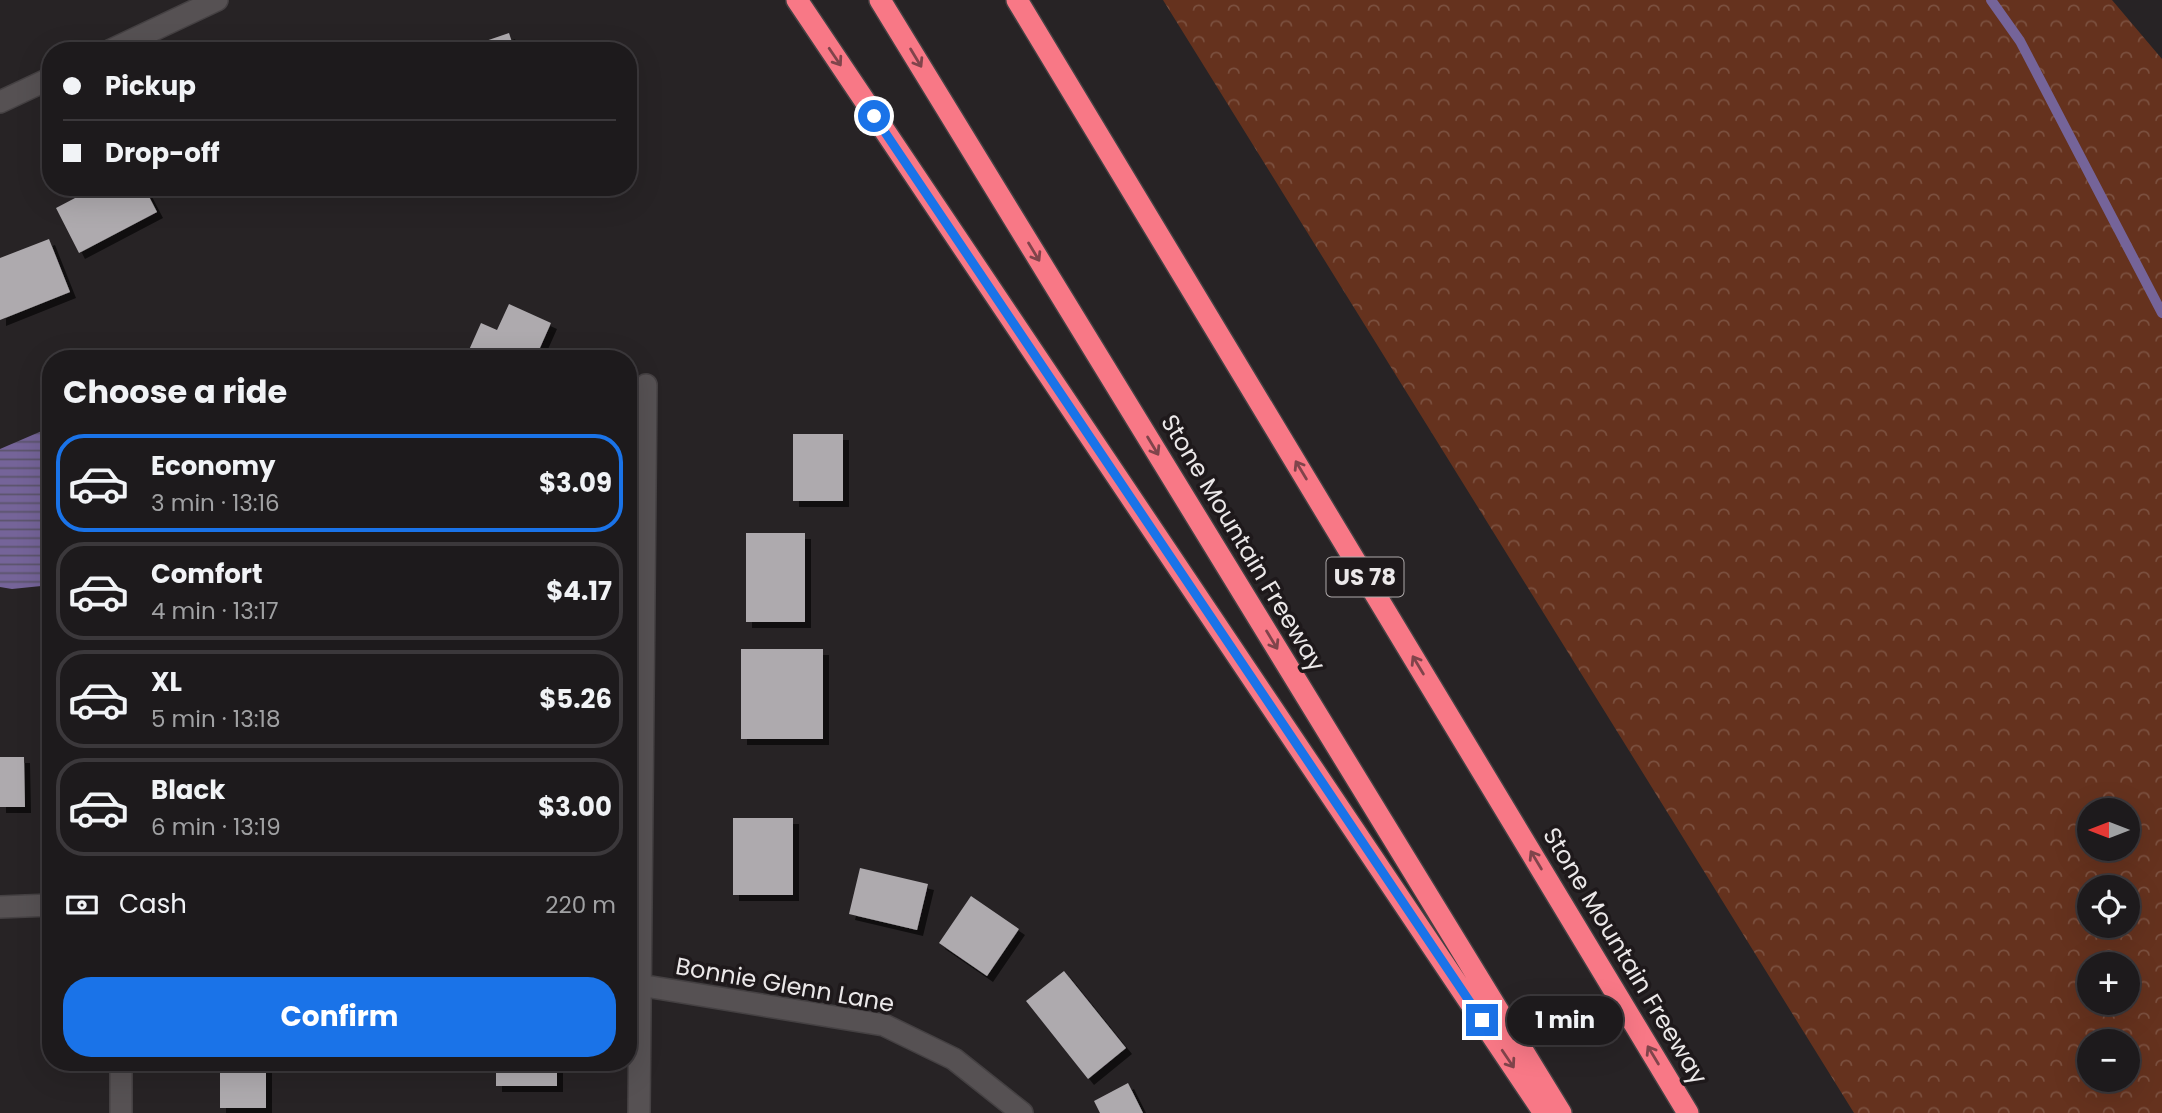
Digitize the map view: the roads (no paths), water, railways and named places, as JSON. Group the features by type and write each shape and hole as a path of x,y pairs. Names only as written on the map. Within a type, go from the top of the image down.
{"highway":[{"path":"797,0 1544,1113"},
{"name":"Stone Mountain Freeway","path":"880,0 1561,1113"},
{"name":"Stone Mountain Freeway","path":"1017,0 1688,1113"},
{"path":"1028,0 1042,41"}],"street":[{"path":"128,42 218,0"},
{"path":"0,102 42,82"},
{"path":"639,1113 646,385"},
{"path":"0,907 42,905"},
{"name":"Bonnie Glenn Lane","path":"639,985 884,1025 954,1059 1023,1113"},
{"path":"121,1071 121,1113"}],"waterway":[{"path":"1991,0 2020,41 2162,313"}]}
